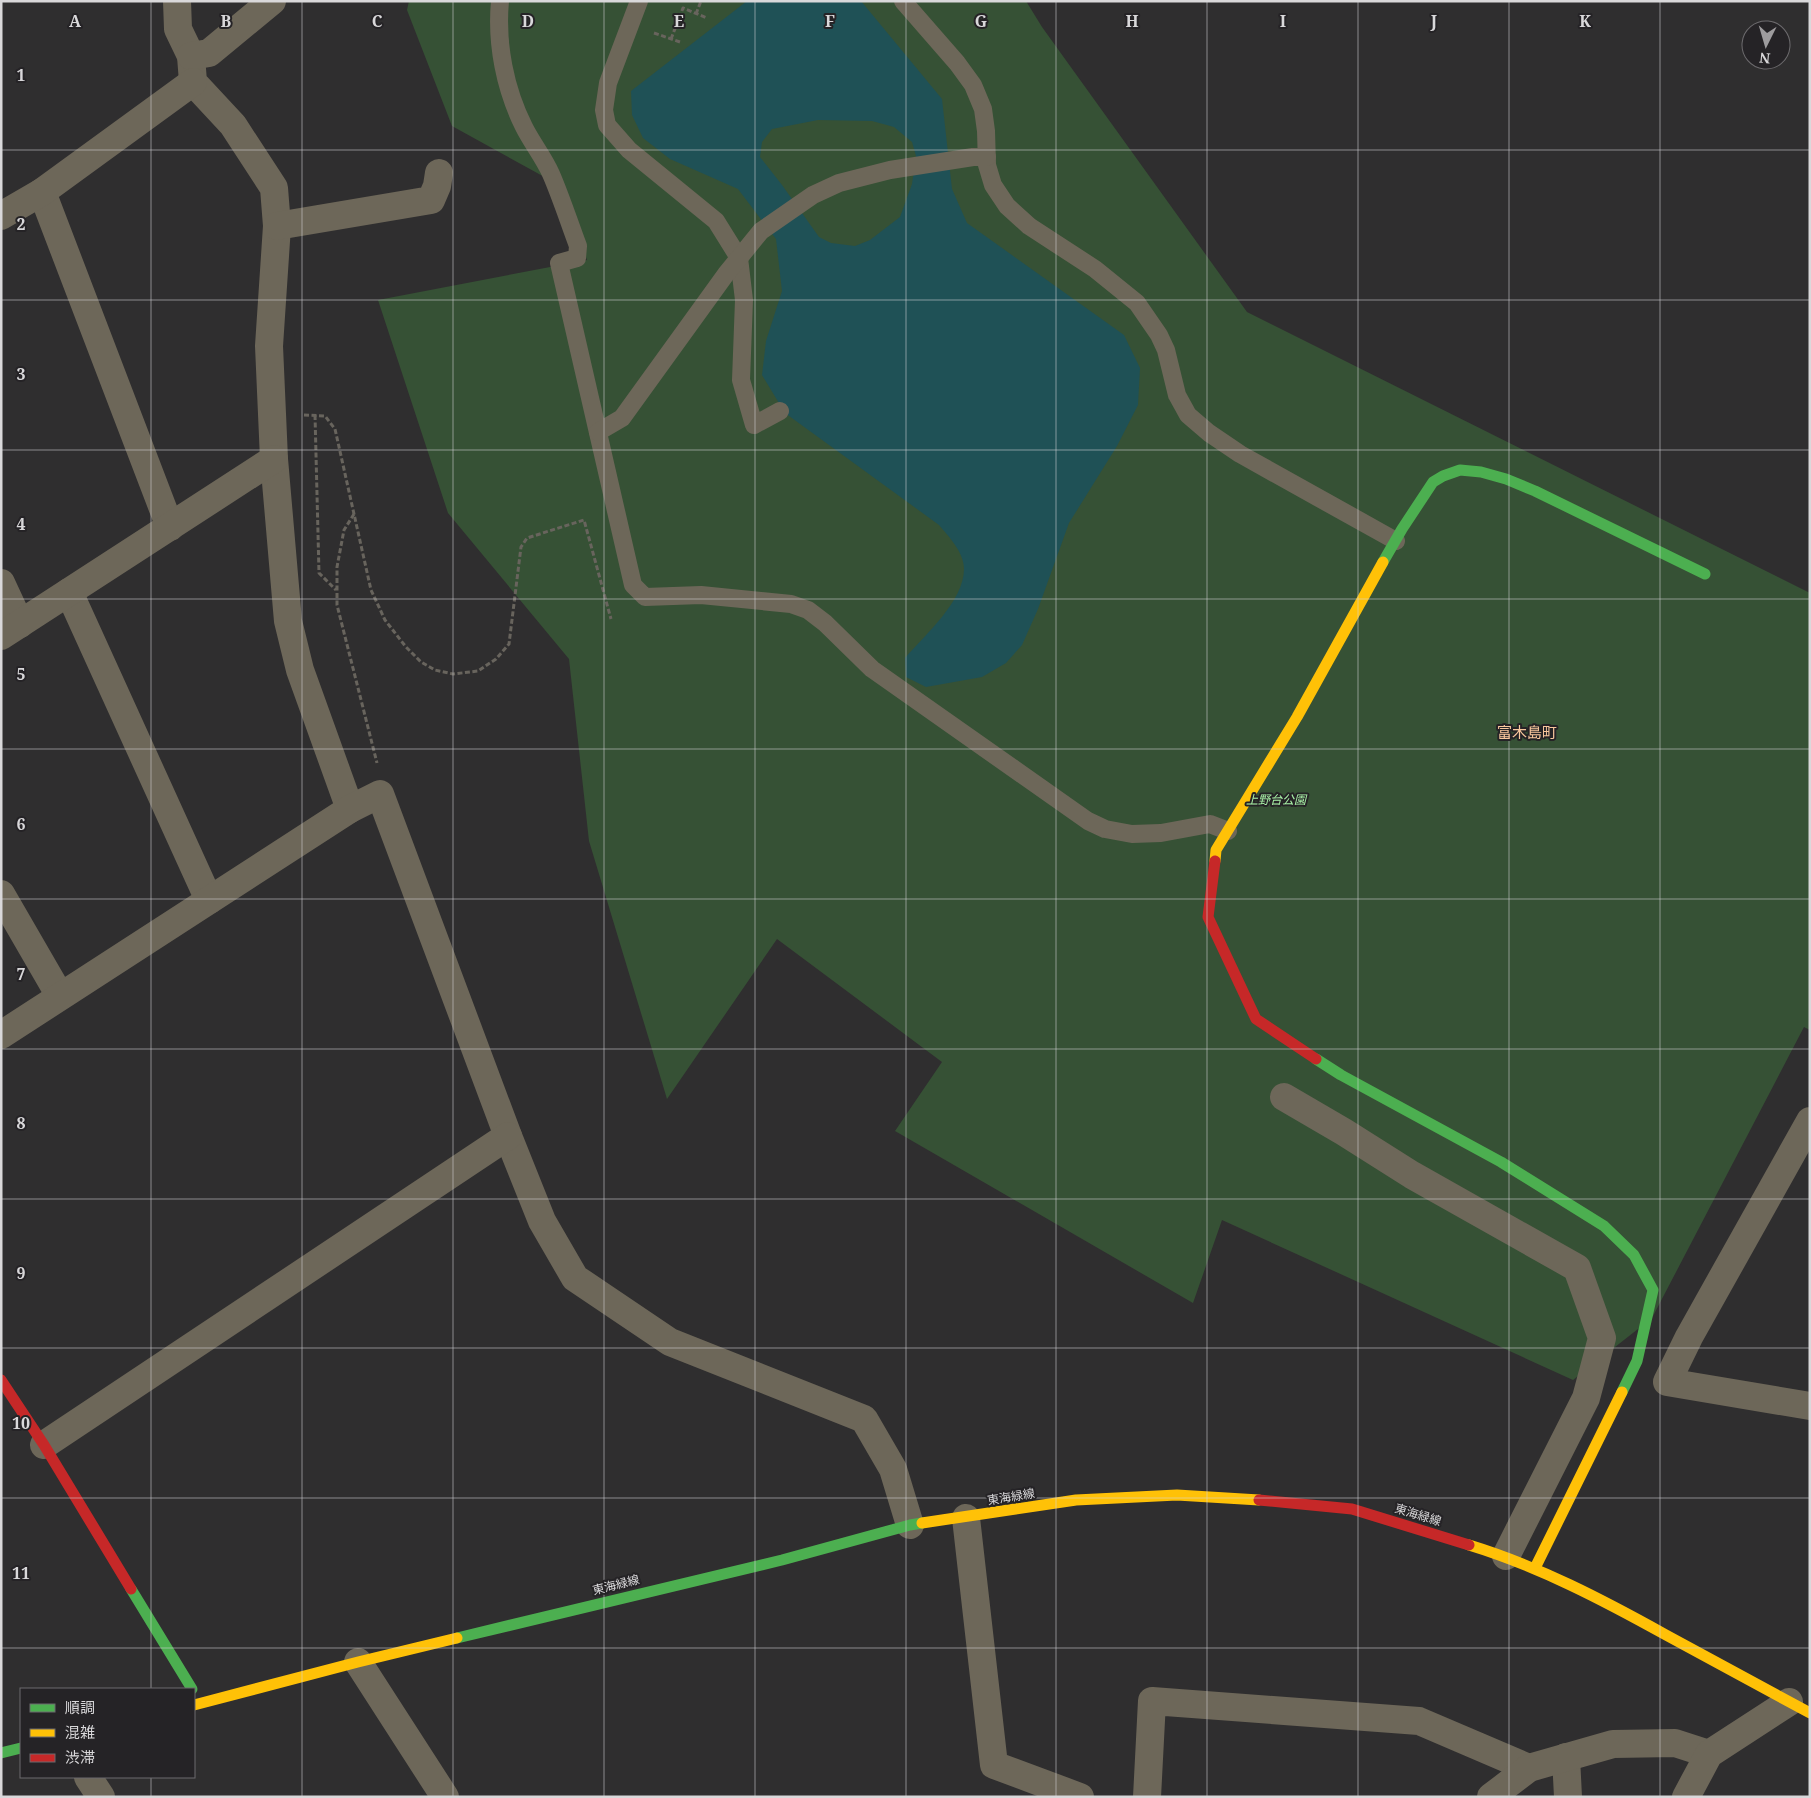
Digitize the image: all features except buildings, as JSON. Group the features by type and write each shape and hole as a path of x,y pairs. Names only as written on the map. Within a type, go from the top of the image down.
{"street":[{"path":"177,1 178,30 192,69 232,124 274,188 277,226 269,346 274,459 288,621 300,670 350,809"},
{"path":"1,216 42,192 272,1"},
{"path":"277,226 432,200 437,186 438,173"},
{"path":"42,192 170,527"},
{"path":"1,583 11,630 274,459"},
{"path":"1535,1568 1637,1361 1653,1290 1634,1254 1604,1226 1501,1162 1341,1075 1256,1019 1208,917 1216,850 1297,717 1396,541 1433,482 1460,470 1481,472 1498,477 1535,491 1704,574"},
{"path":"70,592 209,900"},
{"path":"1,1035 350,809 380,794 508,1136 542,1221 575,1278 670,1342 864,1419 893,1469 910,1525"},
{"path":"1,894 60,996"},
{"path":"1284,1098 1344,1132 1412,1175 1577,1268 1602,1338 1586,1398 1506,1556"},
{"path":"1810,1121 1689,1337 1667,1382 1810,1406"},
{"path":"44,1445 508,1136"},
{"path":"1,1380 44,1445 191,1688"},
{"name":"東海緑線","path":"197,1704 358,1662 782,1560 910,1525 1076,1500 1178,1495 1242,1498 1352,1509 1506,1556 1535,1568 1628,1614 1800,1707"},
{"path":"966,1518 994,1764 1080,1797"},
{"path":"358,1662 445,1797"},
{"path":"1147,1797 1152,1702 1419,1721 1529,1768"},
{"path":"1686,1797 1709,1754 1800,1707"},
{"path":"1491,1797 1529,1768 1613,1744 1675,1742 1709,1754"},
{"path":"1,1753 20,1748"},
{"path":"1566,1757 1568,1797"},
{"path":"89,1778 101,1797"}],"lane":[{"path":"500,1 501,51 511,97 524,128 551,173 578,246 577,258 559,263 633,585 645,597 701,595 791,604 808,610 825,623 872,669 1088,821 1105,829 1132,834 1161,833 1210,824 1228,831"},
{"path":"639,1 608,83 604,110 607,125 629,150 716,221 739,258 744,300 741,380 754,425 780,411"},
{"path":"903,1 957,63 973,85 983,109 986,131 980,157"},
{"path":"598,432 622,418 739,258 761,231 813,195 839,183 890,170 980,157"},
{"path":"980,157 987,165 993,185 1007,206 1029,226 1095,269 1137,303 1159,335 1166,350 1177,395 1188,415 1209,433 1240,454 1396,541"}],"path":[{"path":"696,14 701,1"},
{"path":"671,40 683,8 708,18"},
{"path":"272,413 325,416 335,429 370,590 385,620 406,647 421,662 435,670 453,674 478,671 496,659 508,644 521,548 527,538 584,520 611,619"},
{"path":"315,415 319,574 337,590"},
{"path":"354,514 344,530 337,567 337,605 380,776 380,794"}],"green space":[{"name":"上野台公園","path":"409,1 1026,1 1042,27 1247,312 1810,593 1810,1030 1804,1027 1652,1318 1573,1380 1222,1220 1193,1303 895,1131 942,1062 777,939 667,1099 589,841 569,659 448,513 378,300 587,260 559,185 452,126 407,10"}],"water":[{"path":"747,1 861,1 942,99 952,189 967,223 1124,335 1140,368 1138,405 1117,446 1069,523 1038,609 1022,645 1006,663 982,677 926,687 906,677 905,658 942,617 958,593 964,569 962,557 939,525 785,413 762,375 766,341 782,291 776,239 738,189 670,159 643,138 632,115 631,91","holes":["818,120 872,121 894,127 912,142 916,156 912,184 900,217 870,240 855,246 831,243 819,237 760,157 762,142 772,129"]}],"traffic: fast":[{"path":"1383,562 1433,482 1460,470 1481,472 1506,479 1535,491 1705,574"},
{"path":"1316,1059 1341,1075 1501,1162 1604,1226 1634,1255 1653,1290 1637,1361 1622,1392"},
{"path":"457,1638 782,1560 922,1523"},
{"path":"131,1589 191,1688"},
{"path":"1,1753 20,1748"}],"traffic: slow":[{"path":"1215,861 1216,850 1297,717 1383,562"},
{"path":"1535,1568 1622,1392"},
{"path":"922,1523 1076,1500 1177,1495 1259,1500"},
{"path":"1469,1545 1545,1573 1594,1597 1810,1713"},
{"path":"195,1705 457,1638"}],"traffic: jam":[{"path":"1215,861 1208,917 1256,1019 1316,1059"},
{"path":"1,1380 44,1445 131,1589"},
{"path":"1259,1500 1352,1509 1469,1545"}],"district":[{"name":"富木島町","path":"1527,733"}]}
